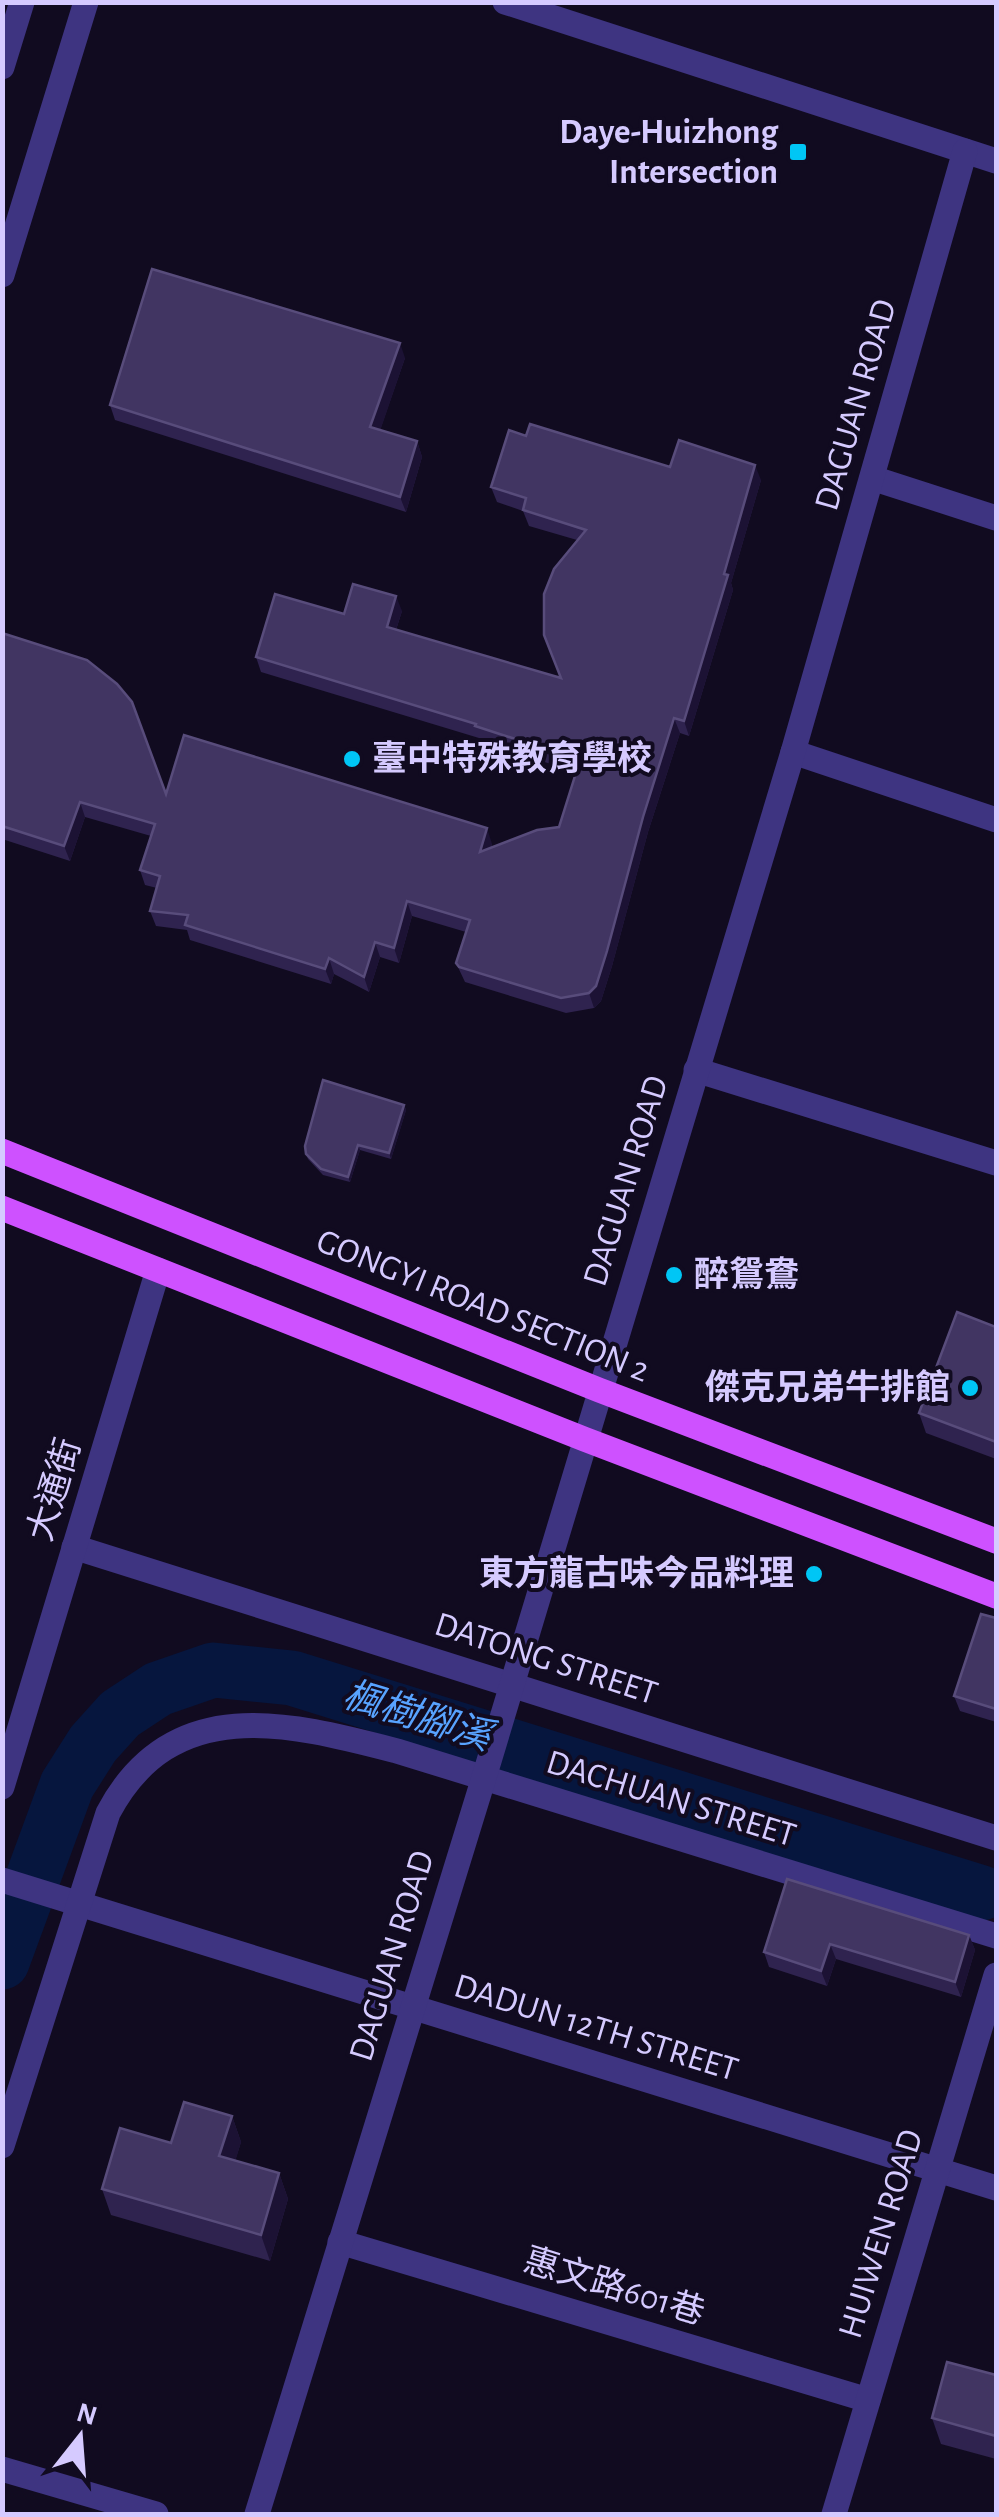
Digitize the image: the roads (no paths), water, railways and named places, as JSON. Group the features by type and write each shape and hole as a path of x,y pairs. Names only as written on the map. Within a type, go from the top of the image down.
{"main road":[{"name":"GONGYI ROAD SECTION 2","path":"2,1151 599,1390 996,1541"},
{"path":"2,1208 584,1439 996,1596"}],"street":[{"path":"2,67 22,2"},
{"path":"2,275 86,2"},
{"path":"506,2 536,7 996,161"},
{"name":"DAGUAN ROAD","path":"256,2514 793,752 965,151"},
{"path":"872,478 996,518"},
{"path":"793,752 996,820"},
{"path":"696,1070 996,1163"},
{"name":"大通街","path":"2,1787 158,1270"},
{"name":"DATONG STREET","path":"74,1547 509,1694 996,1838"},
{"name":"DACHUAN STREET","path":"2,2146 69,1900 108,1813 122,1786 148,1762 172,1744 212,1728 248,1724 307,1728 486,1769 996,1936"},
{"name":"DADUN 12TH STREET","path":"2,1880 996,2188"},
{"name":"HUIWEN ROAD","path":"834,2514 996,1974"},
{"name":"惠文路601巷","path":"340,2242 868,2400"},
{"path":"2,2469 156,2514"}],"waterway":[{"name":"楓樹腳溪","path":"2,1962 67,1785 93,1744 120,1714 158,1689 213,1670 292,1678 982,1893"}],"place":[{"name":"Daye-Huizhong Intersection","path":"798,152"},
{"name":"臺中特殊教育學校","path":"352,759"},
{"name":"醉鴛鴦","path":"674,1275"},
{"name":"傑克兄弟牛排館","path":"970,1388"},
{"name":"東方龍古味今品料理","path":"814,1574"}]}
